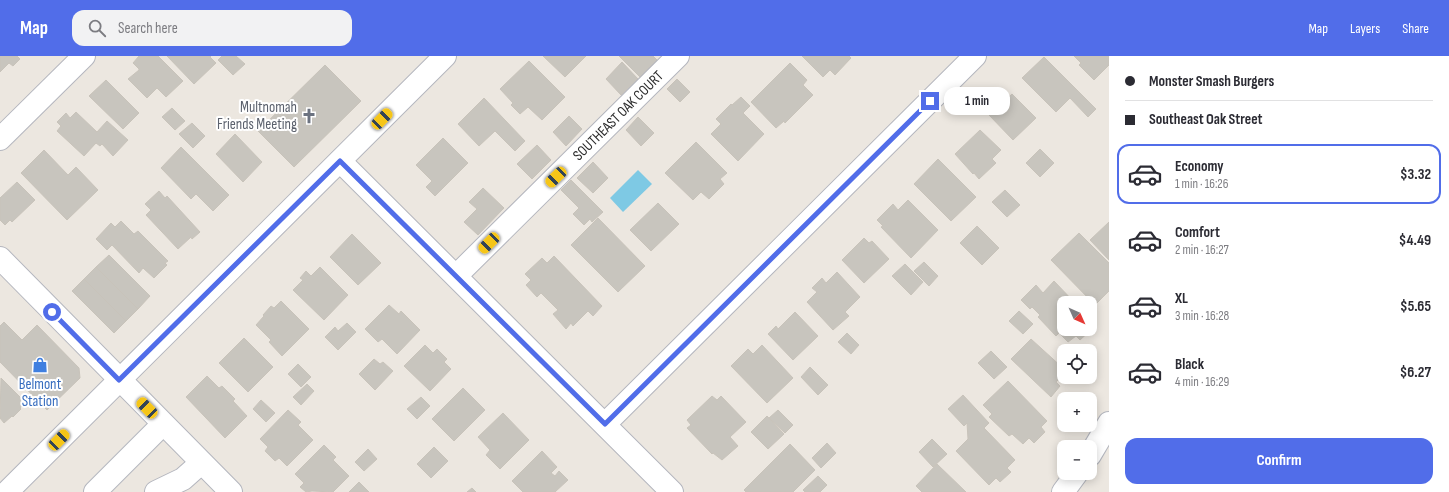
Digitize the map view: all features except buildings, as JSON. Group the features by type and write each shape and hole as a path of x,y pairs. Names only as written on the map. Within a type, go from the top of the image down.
{"street":[{"path":"0,140 84,56"},
{"name":"SOUTHEAST OAK COURT","path":"456,276 678,56"},
{"path":"605,424 975,56"},
{"path":"7,492 340,161 434,60"},
{"path":"340,161 672,492"},
{"path":"0,258 231,492"},
{"path":"1097,443 1109,423"},
{"path":"95,492 163,424"},
{"path":"156,492 182,479 201,463"},
{"path":"1063,492 1072,480"}],"water":[{"path":"638,170 652,184 623,212 610,198"}],"place":[{"name":"Multnomah Friends Meeting","path":"309,116"},
{"name":"Belmont Station","path":"40,365"}],"route":[{"path":"52,312 119,380 340,161 605,424 930,101"}]}
